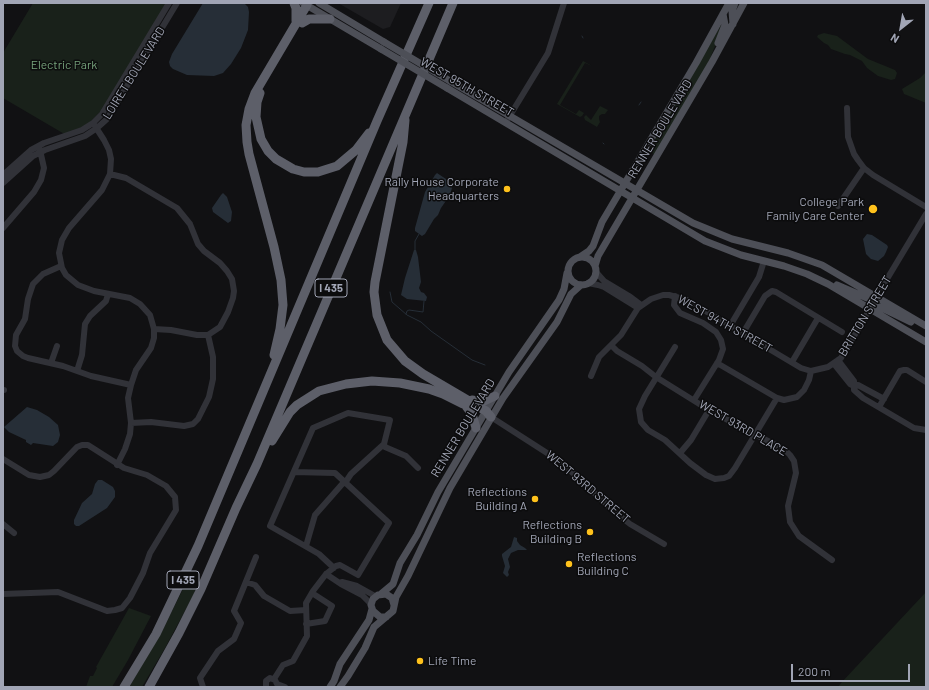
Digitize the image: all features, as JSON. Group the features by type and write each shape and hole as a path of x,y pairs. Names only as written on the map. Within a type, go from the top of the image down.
{"highway":[{"path":"294,3 299,23"},
{"name":"I 435","path":"124,687 156,634 187,572 377,122 429,3"},
{"name":"I 435","path":"149,687 196,601 257,464 453,3"},
{"path":"310,4 264,85 257,102 257,125 261,139 268,150 282,163 293,169 304,172 324,170 336,166 356,150 377,122"},
{"path":"266,384 266,376 273,360 280,329 283,305 282,291 279,266 249,154 246,125 254,93 299,23 309,19 330,19"},
{"path":"406,111 403,142 375,282 374,292 377,315 387,340 402,358 423,374 487,415"},
{"path":"257,464 262,463 274,436 290,412 297,405 312,395 335,386 372,381 400,383 429,389 466,402 482,402 495,396"},
{"path":"466,402 472,414 476,428"}],"main road":[{"name":"RENNER BOULEVARD","path":"580,256 591,248 600,226 696,63 729,3"},
{"path":"734,24 732,11 735,3"},
{"name":"RENNER BOULEVARD","path":"595,269 598,256 734,24 744,3"},
{"name":"WEST 95TH STREET","path":"310,4 384,42 702,227 742,242 810,260 835,272 926,326"},
{"name":"WEST 95TH STREET","path":"310,4 330,19 705,240 741,255 784,266 807,274"},
{"path":"708,69 725,25 723,14"},
{"path":"580,256 590,259 595,269 594,278 585,284 572,282 567,273 571,261 580,256"},
{"name":"RENNER BOULEVARD","path":"394,605 396,598 414,564 495,396 513,366 559,300 564,289 567,273"},
{"path":"807,274 831,282 867,298 878,297"},
{"path":"807,274 828,284 926,342"},
{"name":"RENNER BOULEVARD","path":"378,595 393,584 404,555 417,535 438,492 476,428 517,377 557,322 571,294 585,284"},
{"path":"870,309 880,307 926,329"},
{"path":"330,687 334,681 340,664 368,620 372,606 378,595 389,596 394,605 392,613 386,616 374,627 365,648 340,687"},
{"path":"372,606 377,616 386,616"}],"street":[{"name":"LOIRET BOULEVARD","path":"3,175 24,155 39,149 85,136 95,126 169,8 177,3"},
{"path":"506,122 548,53 564,3"},
{"path":"847,108 848,137 854,154 864,168 926,207"},
{"path":"95,126 109,150 111,158 110,174 102,190 65,233 59,247 61,266 66,275 78,285 94,291 130,298 140,304 150,315 154,329 154,338 150,348 136,370 131,385 128,407 131,423 127,445 117,465"},
{"name":"LOIRET BOULEVARD","path":"3,184 39,149"},
{"path":"3,228 39,186 44,168 39,149"},
{"path":"838,206 864,168"},
{"path":"110,174 126,178 176,208 190,224 198,244 204,251 219,262 232,279 233,298 228,312 220,327 208,335 197,335 171,330 154,329"},
{"name":"BRITTON STREET","path":"811,371 823,369 836,362 878,297 881,289 926,214"},
{"path":"730,326 759,277 764,261"},
{"path":"61,266 43,274 33,284 28,299 25,319 15,339 17,351 22,356 51,363 90,376 131,385"},
{"path":"595,269 604,281 630,296 639,307"},
{"path":"585,284 604,287 639,307"},
{"path":"743,333 768,293 772,291 842,332"},
{"path":"77,371 82,355 85,324 90,316 106,301 108,294"},
{"name":"WEST 94TH STREET","path":"639,307 651,299 669,294 687,300 801,368 811,371"},
{"path":"675,296 674,306 680,313 703,323 716,332 721,340 723,349 717,363 694,400"},
{"path":"591,376 599,357 625,329 639,307"},
{"path":"792,362 818,318"},
{"path":"131,423 151,422 184,426 193,424 198,419 209,397 213,379 213,357 208,335"},
{"name":"WEST 93RD PLACE","path":"611,345 617,351 642,366 656,378 709,410 784,450 794,461 796,467 795,479 788,506 790,522 799,536 832,560"},
{"path":"51,363 57,346"},
{"path":"675,347 639,409 641,422 648,430 665,440 690,463 706,475 715,479 724,478 732,472 776,398"},
{"path":"836,362 850,384 854,386 858,385 884,399"},
{"path":"717,363 776,398 784,400 797,397 804,390 809,380 811,371"},
{"path":"879,407 900,371 904,370 926,382"},
{"path":"854,386 854,390 859,396 914,428 926,430"},
{"path":"680,453 691,440 709,410"},
{"path":"306,546 315,515 351,474 384,444 390,420 348,413 313,428 270,526 319,554 334,568"},
{"name":"WEST 93RD STREET","path":"487,415 561,462 616,514 664,544"},
{"path":"384,444 385,447 406,456 418,468"},
{"path":"3,459 29,475 44,477 54,470 75,448 85,445 94,448 117,465 147,475 159,481 175,497 176,503 176,510 173,516 155,543 146,562 143,573 127,603 122,608 107,611 58,592 3,594"},
{"path":"276,683 283,665 293,662 307,636 306,603 312,593 326,574 340,565 358,575 389,523 335,473 294,472"},
{"path":"3,524 14,533"},
{"path":"203,687 200,678 218,651 234,639 241,623 234,611 256,557"},
{"path":"326,574 337,582 362,595 372,606"},
{"path":"246,582 255,585 264,596 290,611 306,610"},
{"path":"337,582 344,582 357,586 378,595"},
{"path":"306,624 325,621 332,606 312,593"},
{"path":"266,687 265,682 270,678 284,687"}],"shaded area":[{"path":"203,3 244,3 248,7 249,12 248,30 241,48 231,64 223,73 214,76 187,75 173,69 169,62 172,54"},
{"path":"338,3 401,3 390,27 383,29"},
{"path":"437,173 446,179 452,188 450,195 438,215 422,236 415,231 415,228 425,192"},
{"path":"223,193 227,197 232,212 231,221 228,223 213,212 212,208"},
{"path":"867,234 872,235 888,247 884,256 878,261 871,259 866,254 863,239"},
{"path":"414,250 416,250 418,257 421,282 419,288 427,297 426,301 407,299 401,295"},
{"path":"27,407 37,410 49,417 58,425 60,435 58,442 53,446 33,443 31,445 26,442 26,440 9,432 4,427"},
{"path":"98,480 102,480 113,487 115,497 107,508 79,526 76,526 74,524 74,520 82,503 92,494"},
{"path":"514,537 517,538 520,545 527,550 518,550 511,553 508,559 510,567 508,572 509,575 507,577 503,573 505,566 502,554 511,547"}],"green space":[{"name":"Electric Park","path":"33,3 167,3 106,106 84,128 66,135 3,98 3,53"},
{"path":"721,25 723,26 707,66 655,155 649,151"},
{"path":"824,33 837,36 868,59 895,70 897,73 895,79 891,80 878,76 867,68 862,61 850,55 831,49 817,37 818,35"},
{"path":"583,61 592,66 585,63 560,105 576,114 579,110 584,113 580,117 557,104"},
{"path":"926,72 926,103 904,94 902,89 920,78"},
{"path":"600,106 608,110 605,114 599,116 600,122 597,127 585,120 584,117 586,115 591,120"},
{"path":"187,585 193,586 195,590 194,594 165,648 142,687 129,687 161,633 184,587"},
{"path":"926,592 926,687 838,687 841,683"},
{"path":"129,608 151,616 128,660 112,687 86,687 90,676 93,676 97,668 96,667"}],"waterway":[{"path":"415,250 415,241 419,234"},
{"path":"390,292 392,302 407,315 421,322 431,331 472,360 485,365"},
{"path":"406,314 409,310 423,312 424,301"}],"place":[{"name":"Rally House Corporate Headquarters","path":"507,189"},
{"name":"College Park Family Care Center","path":"873,209"},
{"name":"Reflections Building A","path":"535,499"},
{"name":"Reflections Building B","path":"590,532"},
{"name":"Reflections Building C","path":"569,564"},
{"name":"Life Time","path":"420,661"}]}
